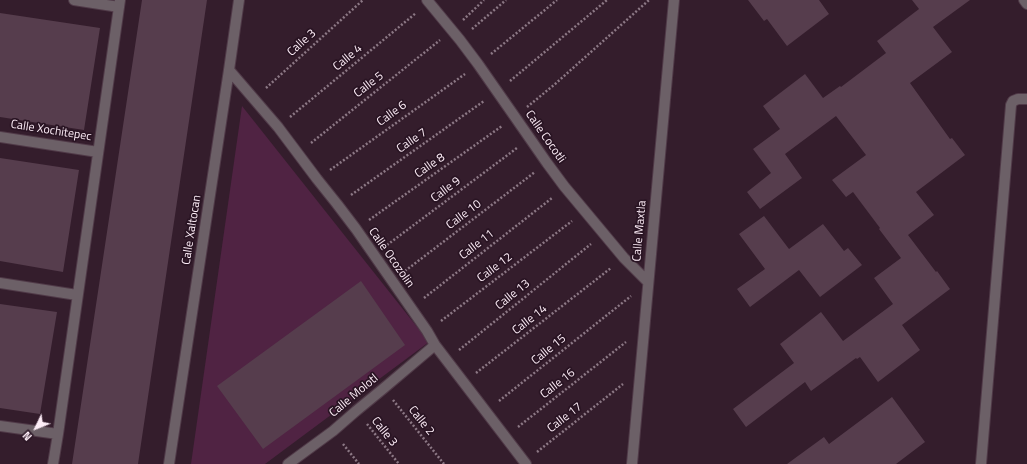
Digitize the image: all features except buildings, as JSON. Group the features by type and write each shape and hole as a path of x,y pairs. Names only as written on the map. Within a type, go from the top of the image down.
{"street":[{"path":"53,464 119,3 74,0"},
{"name":"Calle Xaltocan","path":"169,464 239,0"},
{"name":"Calle Maxtla","path":"632,464 674,0"},
{"path":"1024,0 1027,4"},
{"name":"Calle Cocotli","path":"428,1 478,64 564,186 624,258 648,282"},
{"name":"Calle Ocozolin","path":"229,70 278,127 356,229 427,331 435,345 525,463"},
{"path":"982,464 1011,105 1013,101 1018,99 1027,99"},
{"name":"Calle Xochitepec","path":"0,137 98,152"},
{"path":"0,283 77,295"},
{"name":"Calle Molotl","path":"288,464 333,431 435,345"},
{"path":"0,426 58,434"}],"path":[{"name":"Calle 3","path":"253,99 363,0"},
{"path":"452,31 484,0"},
{"path":"460,40 506,0"},
{"path":"478,64 557,0"},
{"path":"498,92 607,0"},
{"path":"515,117 554,85 649,0"},
{"name":"Calle 4","path":"278,127 428,1"},
{"name":"Calle 5","path":"298,153 452,31"},
{"name":"Calle 6","path":"317,179 478,64"},
{"name":"Calle 7","path":"337,204 498,92"},
{"name":"Calle 8","path":"356,229 515,117"},
{"name":"Calle 9","path":"374,255 530,139"},
{"name":"Calle 10","path":"392,281 547,163"},
{"name":"Calle 11","path":"411,308 555,195"},
{"name":"Calle 12","path":"427,331 574,220"},
{"name":"Calle 13","path":"446,360 591,244"},
{"name":"Calle 14","path":"464,383 607,271"},
{"name":"Calle 15","path":"486,411 623,302"},
{"name":"Calle 16","path":"505,437 622,345"},
{"name":"Calle 2","path":"384,388 444,464"},
{"name":"Calle 17","path":"525,463 618,388"},
{"name":"Calle 3","path":"356,411 399,464"},
{"path":"333,431 359,464"}],"shaded area":[{"path":"242,106 429,342 265,464 191,464"}]}
